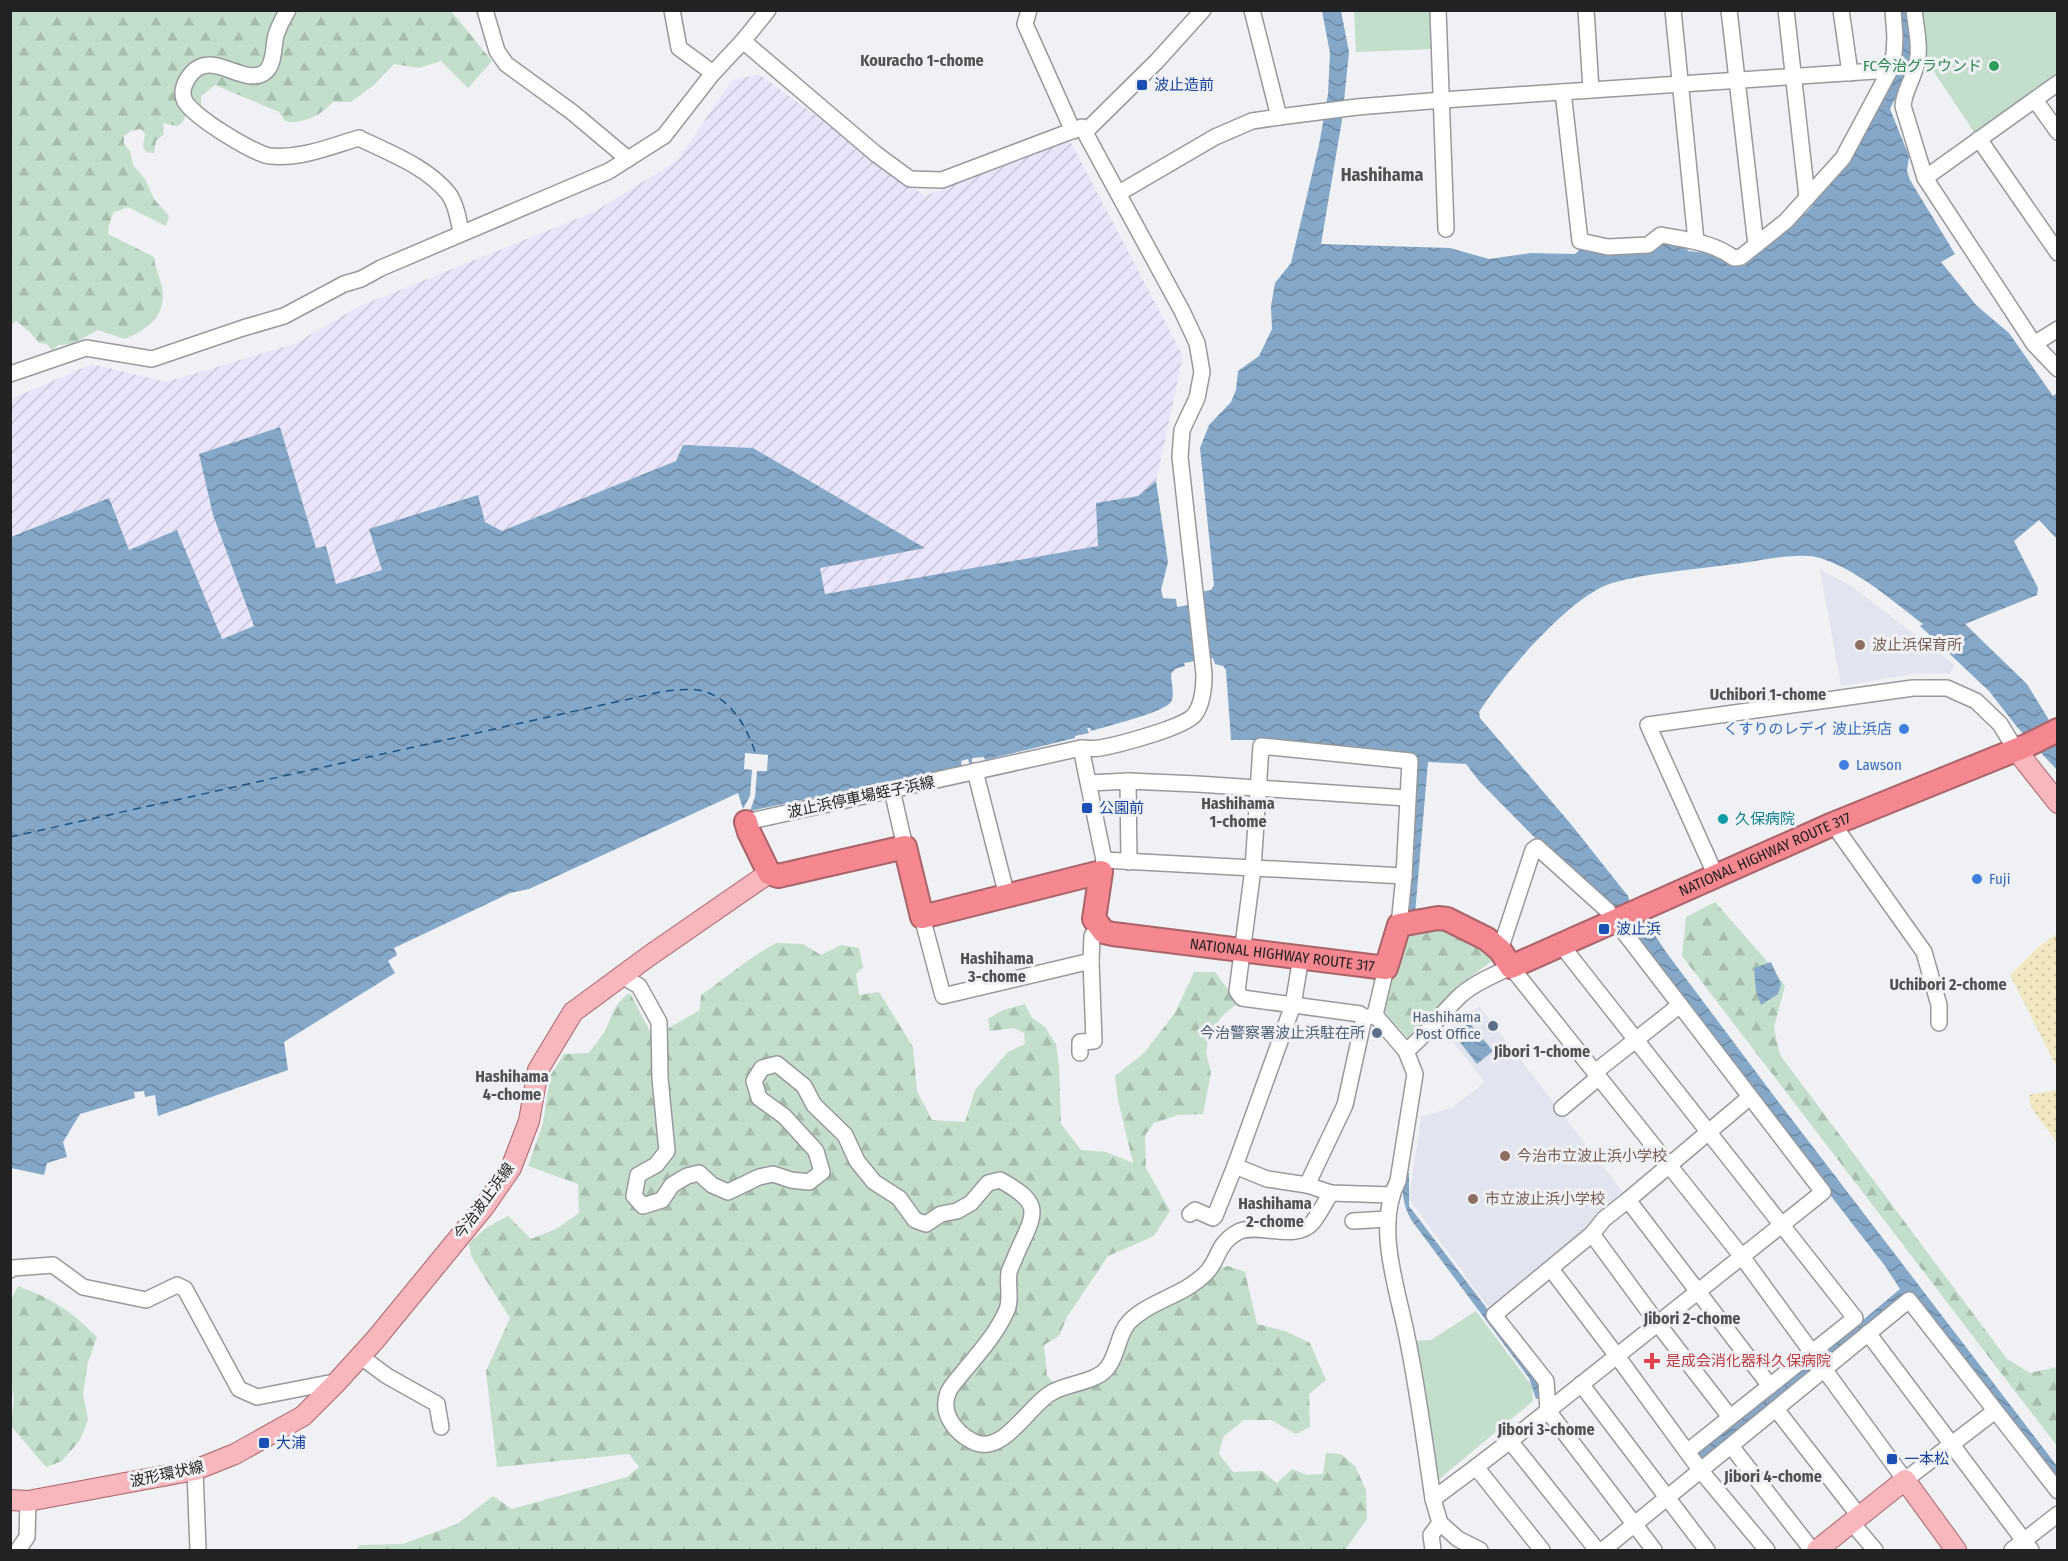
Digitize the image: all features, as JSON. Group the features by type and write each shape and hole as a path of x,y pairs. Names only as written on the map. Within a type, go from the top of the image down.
{"highway":[{"name":"NATIONAL HIGHWAY ROUTE 317","path":"1505,959 1562,946 1833,824 2022,748 2058,730"},
{"path":"746,822 769,873 778,876 905,847 922,917 1007,896 1103,866 1094,919 1099,926"},
{"path":"1398,925 1438,918 1447,919 1487,939 1505,959"},
{"name":"NATIONAL HIGHWAY ROUTE 317","path":"1099,926 1104,932 1113,934 1386,968 1398,925"}],"main road":[{"path":"2022,748 2058,803"},
{"name":"今治波止浜線","path":"335,1384 484,1207 511,1168 529,1121 538,1070 573,1012 769,873"},
{"name":"波形環状線","path":"19,1500 195,1470 236,1454 303,1416 335,1384"},
{"path":"1817,1551 1905,1480 1956,1551"}],"street":[{"path":"288,10 276,36 270,65 263,73 253,75 221,66 205,65 192,72 184,84 183,99 190,110 253,150 267,155 287,156 322,151 359,138 408,162 430,176 450,194 461,233"},
{"path":"485,10 497,51 506,64 572,112 628,159"},
{"path":"672,10 679,48 712,73"},
{"path":"10,374 86,348 152,359 284,316 344,284 362,279 381,268 461,233 609,171 664,136 712,73 743,41 768,10"},
{"path":"1029,10 1025,24 1079,131 1119,193 1215,136 1252,121 1442,100 1680,86 1890,70"},
{"path":"743,41 876,154 910,179 942,180 1079,131 1157,61 1203,10"},
{"path":"1252,10 1279,117"},
{"path":"1438,10 1446,229"},
{"path":"1586,10 1591,90"},
{"path":"1673,10 1696,241"},
{"path":"1729,10 1756,245"},
{"path":"1786,10 1808,197"},
{"path":"1841,10 1850,73"},
{"path":"1563,92 1580,241 1608,247 1648,245 1661,235 1696,241 1722,249 1734,258 1741,257 1786,221 1843,158 1890,70 1894,45 1893,10"},
{"path":"1914,10 1918,50 1916,68 1903,95 1903,106 1925,178 2034,344 2058,369"},
{"path":"1925,178 2058,83"},
{"path":"2035,100 2058,132"},
{"path":"1979,139 2058,253"},
{"name":"波止浜停車場蛭子浜線","path":"746,822 1081,748 1099,748 1188,722 1195,715 1204,689 1203,660 1180,457 1182,430 1197,398 1202,372 1197,344 1182,311 1119,193"},
{"path":"2034,344 2058,329"},
{"path":"1716,876 1648,725 1913,688 1947,688 1976,702 2001,724 2022,748"},
{"path":"1398,925 1404,876 1410,761 1261,746 1253,869 1237,991 1242,998 1369,1017 1406,1052 1411,1061 1416,1081 1398,1181 1390,1195 1388,1219 1391,1272 1407,1337 1433,1499 1440,1523 1458,1539 1480,1551"},
{"path":"1081,748 1090,783 1103,866 1129,861 1404,876"},
{"path":"975,771 1007,896"},
{"path":"1090,783 1128,781 1258,787 1407,798"},
{"path":"1128,781 1129,861"},
{"path":"892,790 905,847"},
{"path":"1833,824 1924,952 1939,1005 1939,1023"},
{"path":"1406,1052 1462,994 1483,980 1505,959 1533,850 1537,847 1607,910 1625,918 1680,1005 1823,1192 1743,1258 1433,1499"},
{"path":"922,917 943,996 1091,961"},
{"path":"1080,1053 1080,1042 1094,1041 1092,936 1099,926"},
{"path":"1562,946 1855,1318 1688,1451"},
{"path":"1190,1214 1195,1210 1213,1218 1215,1216 1293,1005 1301,957"},
{"path":"1505,959 1743,1258 1905,1480 1995,1411"},
{"path":"1307,1185 1345,1105 1369,1017 1386,968"},
{"path":"622,976 639,986 659,1022 660,1078 667,1151 656,1165 639,1175 634,1196 643,1206 662,1200 672,1185 687,1176 699,1173 712,1185 728,1192 759,1177 772,1174 791,1180 809,1182 822,1172 816,1151 784,1116 759,1098 754,1081 762,1068 777,1064 804,1086 814,1105 845,1135 856,1161 874,1182 899,1198 915,1220 926,1224 941,1214 957,1211 971,1203 988,1183 1000,1180 1014,1187 1029,1199 1033,1215 1010,1271 1008,1310 995,1332 948,1393 946,1407 949,1421 973,1442 987,1445 1000,1441 1051,1393 1086,1380 1107,1369 1127,1324 1149,1306 1180,1292 1206,1273 1226,1239 1251,1228 1280,1232 1307,1227 1331,1193"},
{"path":"1562,1108 1636,1039 1680,1005"},
{"path":"1654,1551 1548,1411 1546,1382 1494,1314 1551,1269 1592,1234 1604,1219 1750,1097"},
{"path":"1235,1166 1267,1179 1307,1185 1331,1193 1390,1195"},
{"path":"1628,1200 1770,1386"},
{"path":"1353,1221 1388,1219"},
{"path":"1592,1234 1730,1417"},
{"path":"10,1270 23,1266 53,1265 83,1287 146,1300 177,1285 185,1289 239,1389 256,1397 335,1384"},
{"path":"1551,1269 1701,1471 1767,1551"},
{"path":"1603,1551 1909,1300 2058,1491"},
{"path":"1868,1333 1951,1444 2022,1547 2058,1514"},
{"path":"360,1356 387,1376 437,1404 441,1427"},
{"path":"1581,1384 1707,1551"},
{"path":"1776,1409 1856,1520 1875,1551"},
{"path":"1510,1441 1597,1551"},
{"path":"1731,1446 1812,1551"},
{"path":"1476,1467 1542,1551"},
{"path":"195,1470 198,1551"},
{"path":"18,1551 27,1537 19,1500"},
{"path":"1433,1551 1431,1535 1440,1523"}],"shaded area":[{"path":"759,74 925,196 1069,139 1183,356 1156,481 1138,496 1097,503 1099,546 825,594 819,568 924,547 753,448 683,445 676,461 502,531 485,522 477,495 370,529 382,570 336,584 326,546 316,548 280,427 199,455 213,515 254,626 221,639 177,530 129,550 108,498 11,537 11,399 92,364 166,382 294,344 360,306 594,212 678,160 732,80"},
{"path":"1820,569 1851,586 1955,665 1949,674 1920,673 1841,686"},
{"name":"今治市立波止浜小学校","path":"1479,1006 1626,1196 1588,1236 1494,1315 1409,1199 1421,1117 1453,1107 1485,1082 1445,1032"}],"green space":[{"path":"11,11 451,11 492,61 468,88 441,61 419,68 394,64 374,85 351,102 333,102 317,115 298,122 285,121 279,112 215,85 201,96 201,106 186,115 182,123 177,126 163,123 164,134 156,141 154,153 146,152 143,146 145,134 141,129 131,131 124,136 124,144 130,151 133,165 145,179 154,199 169,216 166,226 128,207 113,213 108,234 154,257 163,290 160,311 152,323 125,339 98,330 72,344 59,345 52,350 47,344 39,343 16,321 11,325"},
{"path":"1354,11 1433,11 1435,49 1356,52"},
{"name":"FC今治グラウンド","path":"1918,11 2057,11 2057,75 1976,135 1924,57"},
{"path":"1715,902 1772,967 1785,986 1774,1027 1780,1055 2007,1359 2030,1373 2057,1367 2057,1446 1682,956 1686,917"},
{"path":"1444,925 1482,945 1492,961 1455,988 1421,1031 1410,1041 1383,1010 1404,937"},
{"path":"776,943 803,944 821,955 841,945 859,948 863,967 856,974 859,995 879,992 913,1047 917,1091 932,1120 965,1122 975,1090 1008,1052 1025,1044 1024,1033 1014,1028 990,1031 988,1019 1003,1010 1025,1004 1032,1018 1044,1026 1056,1044 1061,1124 1081,1150 1106,1152 1133,1163 1118,1100 1115,1076 1144,1053 1175,1013 1194,972 1215,972 1238,1003 1223,1015 1209,1034 1206,1053 1211,1072 1203,1114 1178,1115 1154,1123 1145,1135 1146,1168 1170,1211 1154,1236 1108,1256 1067,1317 1059,1336 1044,1345 1047,1376 1066,1395 1112,1377 1133,1329 1151,1314 1167,1291 1195,1273 1228,1266 1245,1272 1257,1324 1285,1331 1310,1343 1326,1380 1309,1394 1310,1427 1296,1434 1271,1420 1244,1420 1223,1437 1219,1454 1233,1472 1262,1471 1277,1483 1292,1469 1307,1475 1323,1474 1326,1453 1341,1454 1355,1466 1366,1490 1367,1519 1345,1550 356,1550 360,1545 403,1544 457,1524 493,1496 512,1509 627,1477 639,1467 629,1454 497,1467 486,1371 510,1318 471,1256 469,1243 486,1228 508,1216 531,1239 556,1229 579,1213 578,1184 528,1166 543,1123 550,1076 564,1054 589,1053 604,1032 618,1004 630,993 653,1037 700,1010 701,995"},
{"path":"18,1286 61,1307 97,1337 88,1362 83,1394 88,1420 80,1440 62,1461 46,1467 11,1426 14,1398 10,1377 11,1300"},
{"path":"1476,1311 1532,1386 1533,1401 1437,1481 1411,1341 1431,1340"}],"sand":[{"path":"2057,934 2057,1068 2010,975 2039,946"},
{"path":"2058,1090 2057,1143 2032,1109 2028,1095"}],"water":[{"path":"1322,11 1341,11 1349,52 1342,120 1321,244 1450,248 1489,259 1531,253 1575,254 1584,246 1662,240 1685,243 1688,251 1718,254 1729,264 1744,266 1807,212 1852,155 1900,60 1899,11 1908,11 1912,63 1890,109 1909,156 1907,171 1910,180 1955,254 1941,262 1977,306 2009,333 2053,396 2057,393 2057,539 2039,520 2014,541 2038,588 2037,595 1965,624 2027,684 2057,733 2057,770 2017,727 1989,691 1920,626 1923,624 1848,570 1811,556 1777,558 1657,574 1612,583 1577,603 1538,639 1503,679 1479,712 1480,718 1570,823 1628,896 1643,922 1649,926 1777,1100 2057,1466 2057,1486 1907,1297 1703,1462 1697,1453 1900,1289 1885,1266 1793,1147 1551,854 1479,781 1466,764 1428,762 1415,914 1407,912 1411,760 1262,740 1231,740 1226,670 1223,666 1215,664 1213,658 1184,663 1185,666 1175,669 1171,674 1172,699 1166,706 1146,715 1091,731 1087,728 1089,733 1075,736 1075,738 985,760 984,757 972,758 972,763 969,763 968,759 961,761 962,766 750,811 743,809 738,793 529,889 510,893 394,948 397,955 388,961 395,973 284,1042 288,1070 158,1116 155,1095 145,1097 144,1091 134,1092 135,1098 80,1114 63,1142 67,1157 47,1163 44,1175 11,1168 11,537 109,498 129,550 177,530 222,639 254,626 213,515 199,454 280,427 316,548 326,546 336,584 382,570 369,529 478,495 485,522 502,531 676,461 683,445 753,448 925,548 820,568 825,594 1098,546 1096,503 1138,496 1156,481 1168,562 1161,590 1163,598 1176,599 1177,607 1200,603 1200,592 1211,590 1214,585 1200,448 1209,425 1231,402 1236,390 1238,371 1259,356 1272,329 1271,306 1275,283 1291,263 1319,145 1328,94 1330,53"},
{"path":"1771,962 1781,984 1778,994 1761,1005 1756,991 1754,968"},
{"path":"1467,1020 1493,1051 1477,1064 1452,1032"},
{"path":"1409,1173 1409,1206 1533,1369 1543,1384 1543,1397 1536,1399 1529,1378 1412,1221 1405,1203 1402,1174"}],"pier":[{"path":"745,753 768,755 767,771 757,771 755,797 750,811 743,809 750,796 752,770 744,769"}],"ferry route":[{"path":"10,837 665,691 698,690 722,701 743,725 756,755"}],"place":[{"name":"FC今治グラウンド","path":"1994,66"},
{"name":"波止造前","path":"1142,85"},
{"name":"波止浜保育所","path":"1860,645"},
{"name":"くすりのレデイ 波止浜店","path":"1904,729"},
{"name":"Lawson","path":"1844,765"},
{"name":"公園前","path":"1087,808"},
{"name":"久保病院","path":"1723,819"},
{"name":"Fuji","path":"1977,879"},
{"name":"波止浜","path":"1604,929"},
{"name":"Hashihama Post Office","path":"1493,1026"},
{"name":"今治警察署波止浜駐在所","path":"1377,1033"},
{"name":"今治市立波止浜小学校","path":"1505,1156"},
{"name":"市立波止浜小学校","path":"1473,1199"},
{"name":"是成会消化器科久保病院","path":"1652,1361"},
{"name":"大浦","path":"264,1443"},
{"name":"一本松","path":"1892,1459"}],"district":[{"name":"Kouracho 1-chome","path":"922,60"},
{"name":"Hashihama","path":"1382,175"},
{"name":"Uchibori 1-chome","path":"1768,694"},
{"name":"Hashihama 1-chome","path":"1238,812"},
{"name":"Hashihama 3-chome","path":"997,967"},
{"name":"Uchibori 2-chome","path":"1948,984"},
{"name":"Jibori 1-chome","path":"1542,1051"},
{"name":"Hashihama 4-chome","path":"512,1085"},
{"name":"Hashihama 2-chome","path":"1275,1212"},
{"name":"Jibori 2-chome","path":"1692,1318"},
{"name":"Jibori 3-chome","path":"1546,1429"},
{"name":"Jibori 4-chome","path":"1773,1476"}]}
